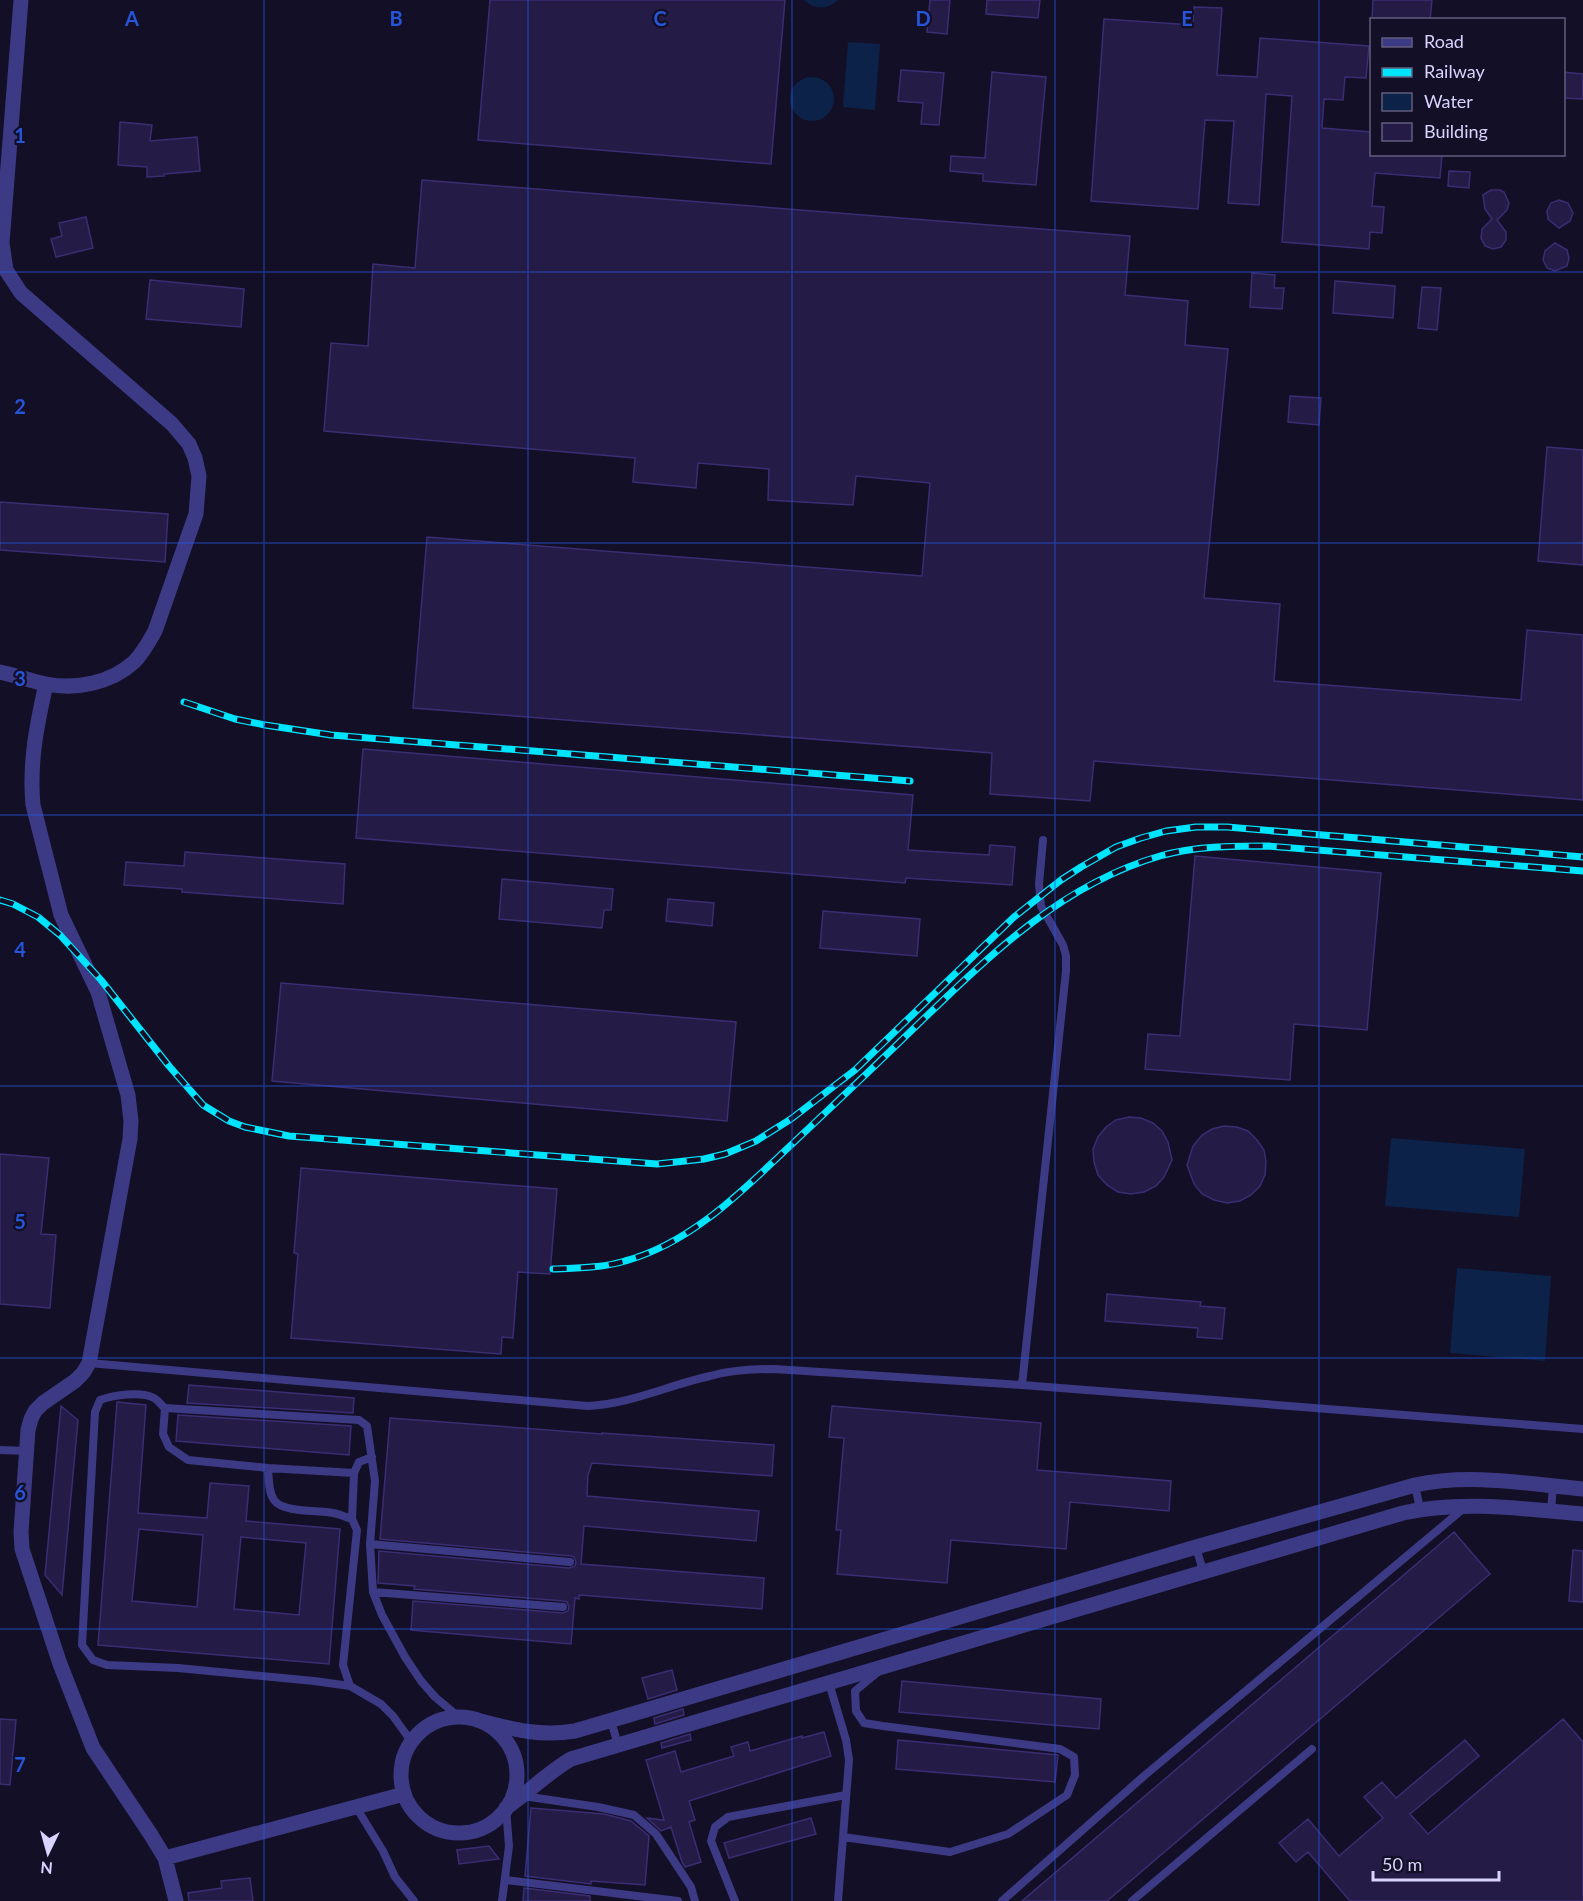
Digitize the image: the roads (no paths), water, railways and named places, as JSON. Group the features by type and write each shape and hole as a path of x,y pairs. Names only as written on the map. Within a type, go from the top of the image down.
{"street":[{"path":"0,672 46,684 71,686 105,680 120,673 135,661 146,648 155,631 196,514 199,476 189,444 180,432 21,293 6,270 1,253 21,0"},
{"path":"46,684 36,726 33,752 31,787 33,805 61,915 98,992 128,1095 131,1121 130,1139 89,1363 75,1381 35,1411 28,1430 22,1549 60,1664 93,1748 165,1858 176,1901"},
{"path":"1583,1489 1451,1480 1383,1492 575,1731 541,1734 459,1717 440,1720 424,1728 411,1741 403,1758 401,1776 404,1794 413,1810 426,1822 442,1830 460,1833 478,1829 494,1821 554,1768 571,1759 1203,1571 1420,1509 1467,1506 1583,1514"},
{"path":"822,1659 829,1683"},
{"path":"477,1720 493,1728 506,1741 514,1756 517,1774 514,1792 506,1808"},
{"path":"165,1858 404,1794"}],"lane":[{"path":"1022,1385 1066,971 1063,945 1041,906 1039,884 1043,840"},
{"path":"89,1363 588,1406 609,1405 708,1376 740,1370 774,1369 1022,1385 1583,1429"},
{"path":"411,1741 381,1704 350,1686 200,1670 107,1665 93,1660 88,1655 82,1645 95,1412 100,1400 113,1395 136,1395 154,1398 165,1408 359,1419 368,1426 375,1481 370,1544 373,1592 405,1657 421,1681 435,1697 459,1717"},
{"path":"165,1408 163,1434 169,1448 188,1460 354,1473"},
{"path":"0,1450 27,1451"},
{"path":"350,1686 343,1665 357,1530 352,1518 354,1473 359,1462 372,1457"},
{"path":"268,1468 270,1493 278,1505 315,1512 332,1512 352,1518"},
{"path":"1416,1485 1420,1509"},
{"path":"1551,1511 1553,1486"},
{"path":"1002,1901 1143,1776 1467,1506"},
{"path":"370,1544 570,1562"},
{"path":"1196,1547 1203,1571"},
{"path":"373,1592 563,1607"},
{"path":"843,1837 950,1852 1008,1834 1067,1795 1075,1775 1074,1757 1060,1749 864,1722 856,1711 855,1691 884,1666"},
{"path":"829,1683 848,1750 838,1901"},
{"path":"611,1721 618,1745"},
{"path":"1132,1901 1312,1749"},
{"path":"735,1901 711,1840 715,1827 720,1821 728,1817 846,1795"},
{"path":"523,1796 634,1815 656,1834 691,1887 694,1901"},
{"path":"356,1807 395,1878 414,1901"},
{"path":"502,1901 509,1846 506,1808"},
{"path":"506,1880 678,1901"}],"water":[{"path":"804,0 838,0 821,8 812,6"},
{"path":"848,42 880,44 875,110 843,107"},
{"path":"812,77 827,84 834,99 827,114 812,121 797,114 790,99 797,84"},
{"path":"1391,1138 1525,1149 1519,1217 1385,1206"},
{"path":"1457,1268 1551,1276 1545,1361 1450,1353"}],"railway":[{"path":"184,702 235,719 331,735 910,781"},
{"path":"0,900 38,917 60,935 101,980 203,1105 229,1121 245,1127 289,1136 657,1164 704,1159 725,1154 756,1141 791,1119 855,1070 1014,917 1081,867 1116,847 1141,838 1166,831 1196,827 1227,827 1583,857"},
{"path":"553,1269 580,1268 625,1261 649,1253 693,1229 753,1181 996,952 1056,905 1123,869 1160,856 1187,850 1268,846 1583,871"}]}
